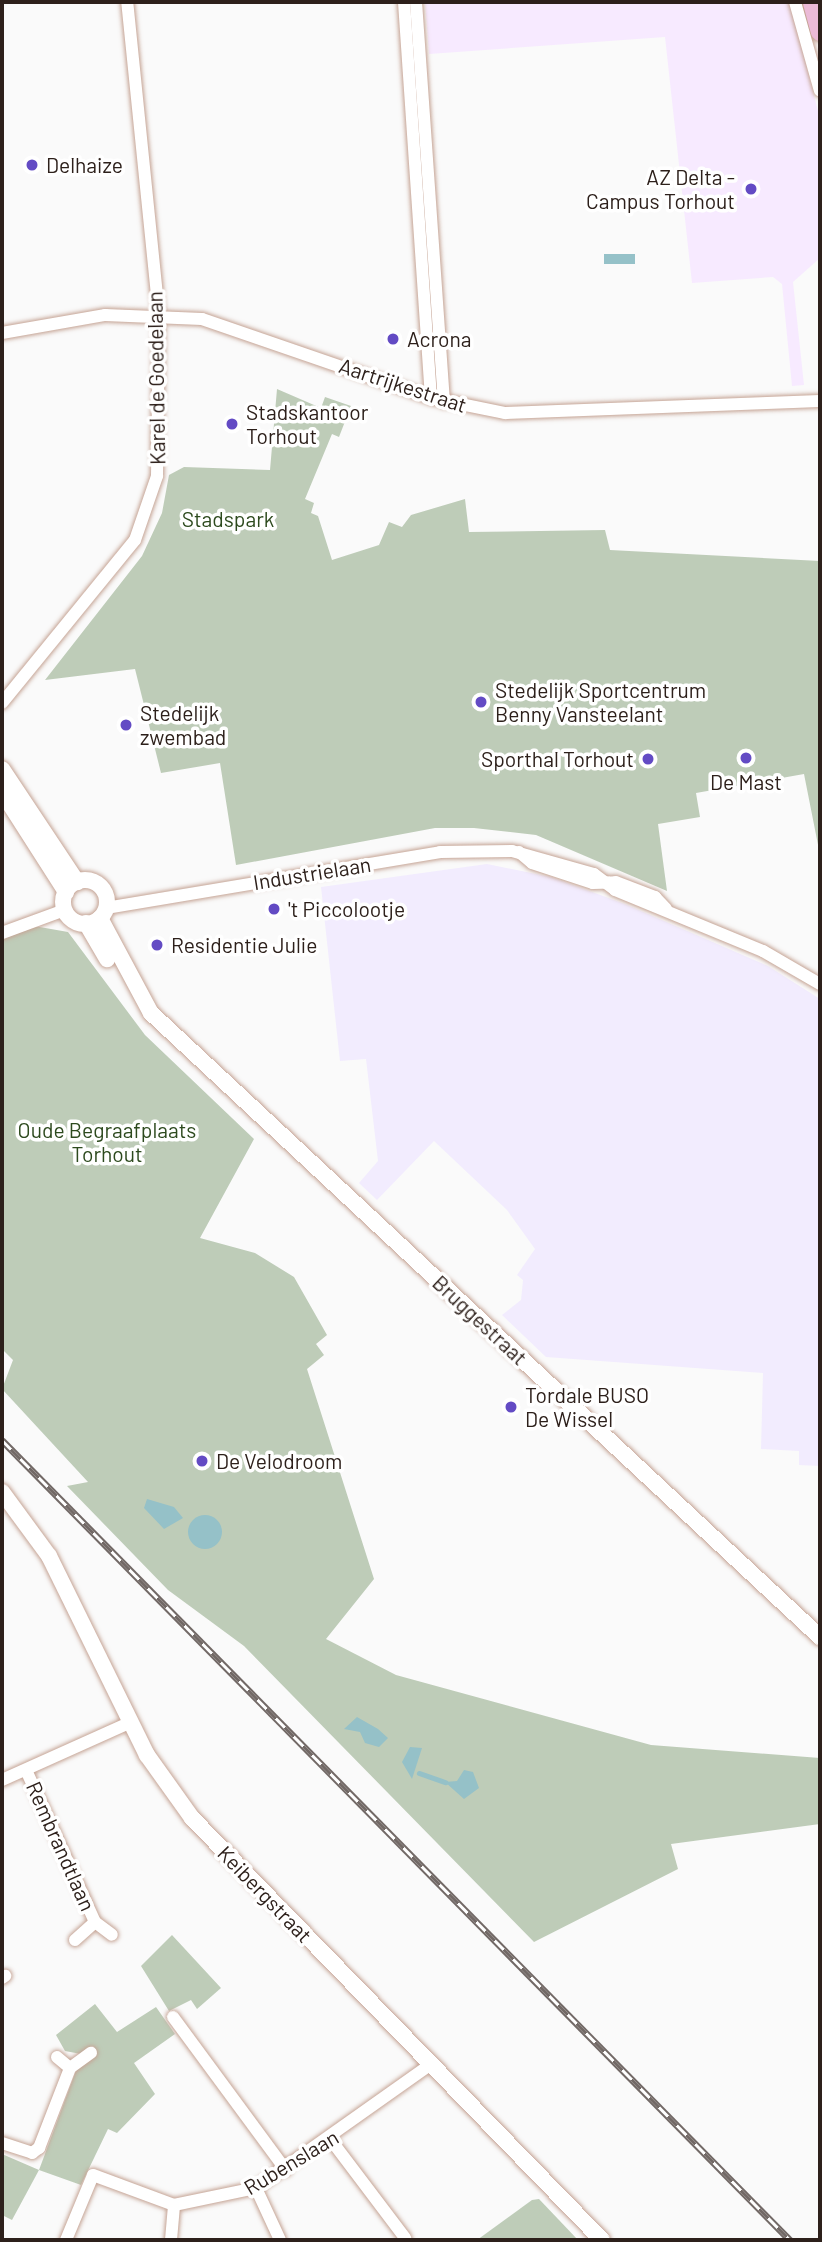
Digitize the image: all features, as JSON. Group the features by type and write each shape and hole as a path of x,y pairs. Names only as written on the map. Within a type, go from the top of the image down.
{"main road":[{"path":"811,2 820,31"}],"street":[{"name":"Karel de Goedelaan","path":"2,703 72,624 148,514 160,447 159,315 127,2"},
{"path":"795,2 820,91"},
{"path":"410,4 421,154 435,256 437,400"},
{"path":"421,154 421,257 437,400"},
{"path":"421,257 435,256"},
{"name":"Aartrijkestraat","path":"2,333 74,318 159,315 247,330 437,400 505,413 817,403"},
{"path":"2,769 71,887 65,910"},
{"path":"2,792 71,887"},
{"name":"Industrielaan","path":"97,917 440,852 519,852 605,881 780,959 820,984"},
{"name":"Bruggestraat","path":"71,887 99,884 97,917 142,1002 820,1637"},
{"path":"2,933 65,910 97,917"},
{"name":"Keibergstraat","path":"2,1492 49,1556 131,1723 192,1818 602,2240"},
{"path":"2,1780 131,1723"},
{"name":"Rembrandtlaan","path":"26,1770 95,1922 112,1936"},
{"name":"Rembrandtlaan","path":"75,1940 95,1922"},
{"path":"173,2017 286,2170"},
{"path":"2,2143 32,2153 39,2148 71,2068 91,2053"},
{"path":"57,2057 71,2068"},
{"name":"Rubenslaan","path":"174,2205 256,2189 331,2140 431,2064"},
{"path":"331,2140 405,2238"},
{"path":"66,2240 93,2175 174,2205 171,2240"},
{"path":"256,2189 280,2240"}],"shaded area":[{"name":"AZ Delta - Campus Torhout","path":"425,2 790,2 820,119 820,258 793,282 804,385 792,386 782,284 773,277 692,283 665,37 429,54"},
{"path":"487,864 551,877 625,904 768,966 820,999 820,1466 799,1465 799,1451 761,1449 763,1373 546,1357 502,1315 521,1300 523,1280 517,1275 535,1249 507,1210 434,1141 377,1200 359,1183 378,1161 366,1059 340,1061 321,887"}],"green space":[{"name":"Stedelijk Sportcentrum Benny Vansteelant","path":"277,389 321,408 325,397 351,406 339,437 332,434 305,499 314,503 311,513 318,516 332,560 379,545 389,522 402,527 411,515 465,499 469,532 605,530 610,550 820,561 820,855 804,774 696,793 700,817 658,824 667,891 536,835 474,828 435,828 236,865 220,763 161,773 135,669 45,680 142,556 162,513 169,475 184,467 270,470"},
{"name":"Oude Begraafplaats Torhout","path":"34,926 68,932 145,1035 254,1139 200,1238 255,1253 294,1277 327,1335 316,1344 324,1355 307,1369 374,1579 326,1639 396,1675 651,1745 820,1758 820,1824 671,1844 678,1869 534,1942 244,1646 168,1590 67,1486 88,1482 2,1389 13,1360 2,1349 2,940"},
{"path":"172,1935 221,1988 197,2009 191,2000 169,2011 141,1966"},
{"path":"95,2004 117,2032 156,2007 175,2034 134,2063 155,2094 117,2133 108,2129 81,2185 39,2170 77,2068 97,2053 93,2046 81,2054 65,2051 56,2035"},
{"path":"2,2154 39,2170 12,2220 2,2215"},
{"path":"539,2199 578,2240 477,2240 532,2200"}],"water":[{"path":"604,254 635,254 635,264 604,264"},
{"path":"147,1499 174,1507 183,1518 164,1529 144,1508"},
{"path":"205,1515 217,1520 222,1532 217,1544 205,1549 193,1544 188,1532 193,1520"},
{"path":"357,1717 388,1738 379,1747 365,1743 360,1732 344,1729"},
{"path":"410,1747 422,1748 412,1779 402,1762"},
{"path":"464,1770 473,1772 479,1788 464,1799 445,1782 457,1781"}],"waterway":[{"path":"419,1773 445,1782"}],"railway":[{"path":"2,1440 790,2240"}],"place":[{"name":"Delhaize","path":"32,165"},
{"name":"AZ Delta - Campus Torhout","path":"751,189"},
{"name":"Acrona","path":"393,339"},
{"name":"Stadskantoor Torhout","path":"232,424"},
{"name":"Stedelijk Sportcentrum Benny Vansteelant","path":"481,702"},
{"name":"Stedelijk zwembad","path":"126,725"},
{"name":"De Mast","path":"746,758"},
{"name":"Sporthal Torhout","path":"648,759"},
{"name":"'t Piccolootje","path":"274,909"},
{"name":"Residentie Julie","path":"157,945"},
{"name":"Tordale BUSO De Wissel","path":"511,1407"},
{"name":"De Velodroom","path":"202,1461"}],"park label":[{"name":"Stadspark","path":"228,519"}]}
